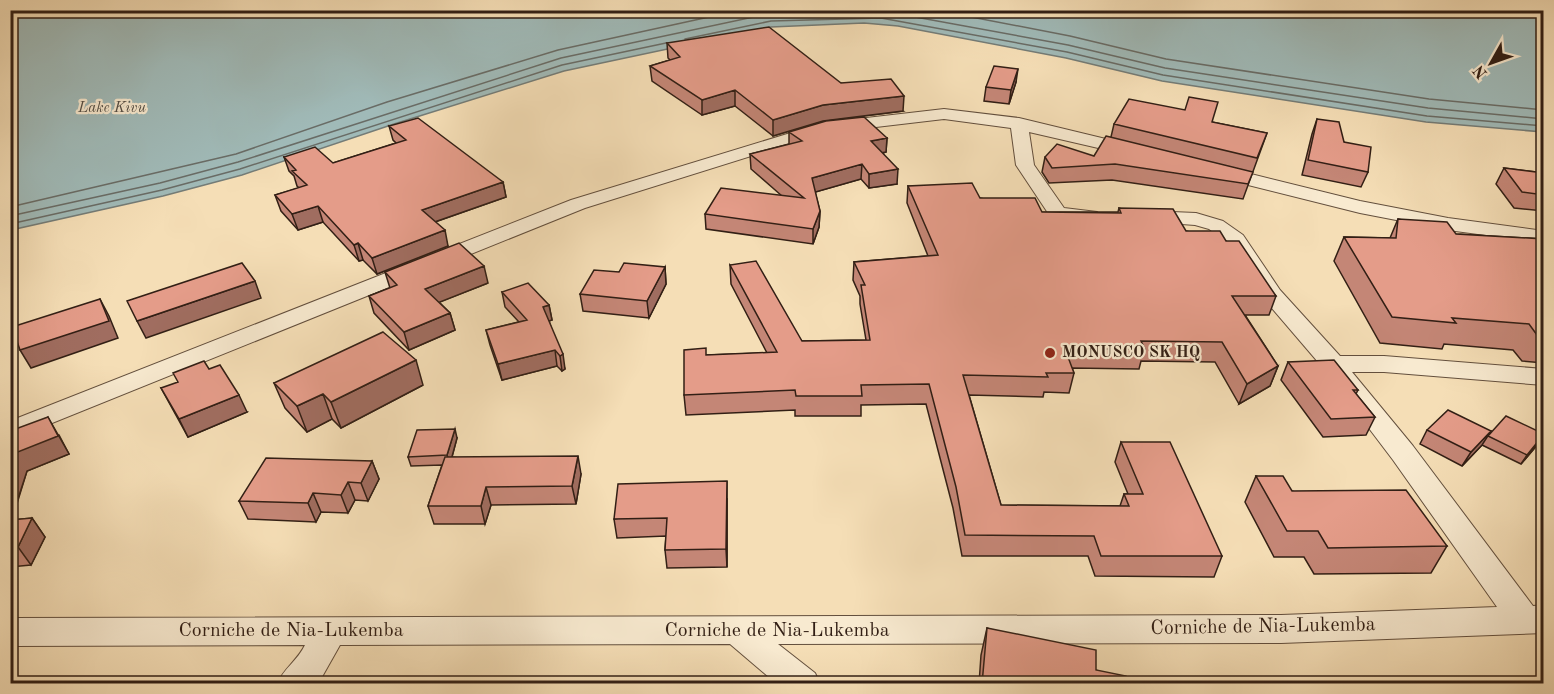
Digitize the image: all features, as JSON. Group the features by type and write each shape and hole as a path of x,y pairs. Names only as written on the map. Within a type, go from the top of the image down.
{"street":[{"path":"10,431 578,204 823,128 944,114 1019,123 1155,157"},
{"path":"1019,123 1025,165 1057,212 1068,216 1110,216"},
{"path":"1201,168 1360,207 1448,224 1544,237"},
{"path":"1132,217 1196,219 1216,225 1236,239 1272,294 1333,364 1534,619"},
{"path":"1333,364 1384,364 1544,377"},
{"name":"Corniche de Nia-Lukemba","path":"10,632 1281,629 1534,619"},
{"path":"736,630 803,684"},
{"path":"294,684 311,668 330,631"}],"water":[{"name":"Lake Kivu","path":"10,11 1543,11 1543,132 1426,122 1162,81 1066,58 898,26 864,23 771,27 564,71 394,124 242,175 163,196 11,230"}],"building":[{"path":"769,27 841,83 891,79 904,96 823,105 773,120 735,90 702,100 650,66 680,57 667,43"},
{"path":"994,66 1018,69 1011,90 986,87"},
{"path":"1189,97 1218,102 1212,122 1267,133 1257,158 1114,124 1129,99 1185,110"},
{"path":"864,117 887,138 871,141 898,169 869,174 862,164 812,178 820,211 813,229 705,214 721,188 804,198 750,154 802,141 789,132 826,121"},
{"path":"418,118 503,182 422,210 445,230 372,258 358,243 354,245 318,206 292,214 275,195 307,185 292,171 296,170 284,157 315,147 333,163 406,140 389,126"},
{"path":"1317,119 1339,122 1344,142 1371,147 1368,172 1308,160"},
{"path":"1106,136 1253,172 1248,184 1115,164 1052,168 1045,157 1057,144 1094,156"},
{"path":"1504,168 1544,173 1544,195 1522,192"},
{"path":"972,183 980,198 1035,198 1042,212 1121,213 1119,208 1173,209 1186,231 1220,231 1226,241 1239,241 1276,296 1232,296 1278,366 1247,384 1222,342 1141,341 1145,349 1065,349 1074,373 1046,373 1048,377 963,375 1001,505 1129,506 1124,494 1143,494 1121,442 1170,442 1222,556 1101,556 1094,536 965,535 956,487 929,384 861,385 862,396 796,396 795,390 684,395 684,350 706,348 706,355 777,352 730,265 756,261 802,341 870,340 861,285 865,285 854,262 938,255 908,186"},
{"path":"1398,219 1447,222 1456,234 1544,239 1544,336 1537,335 1529,324 1452,318 1456,323 1392,317 1344,237 1396,238"},
{"path":"459,243 484,266 425,289 450,313 404,332 369,296 397,285 385,272"},
{"path":"242,263 255,281 137,321 127,301"},
{"path":"624,263 665,267 647,301 580,294 594,270 619,272"},
{"path":"528,283 549,305 543,307 563,354 560,356 555,350 498,364 486,330 527,320 502,292"},
{"path":"100,299 109,321 20,350 12,327"},
{"path":"383,332 416,360 331,402 323,394 297,406 274,383"},
{"path":"1334,360 1358,390 1353,390 1375,417 1331,419 1288,362"},
{"path":"204,361 209,369 220,365 239,395 179,419 161,388 178,382 173,373"},
{"path":"1448,410 1491,431 1471,452 1427,430"},
{"path":"1506,416 1544,434 1527,455 1488,436"},
{"path":"48,417 58,436 15,453 10,466 10,431"},
{"path":"455,429 447,455 408,457 417,430"},
{"path":"578,456 572,486 486,487 481,506 428,506 445,457"},
{"path":"266,458 372,461 361,483 348,482 341,495 313,493 308,503 239,501"},
{"path":"1256,476 1283,476 1292,491 1406,490 1447,546 1328,548 1318,531 1287,531"},
{"path":"727,481 726,549 665,550 667,518 614,519 618,484"},
{"path":"32,518 18,547 10,548 10,520"},
{"path":"987,628 1096,650 1096,670 1126,676 1126,684 982,684"},
{"path":"42,681 43,684 10,684 10,683"}],"place":[{"name":"MONUSCO SK HQ","path":"1050,353"}]}
